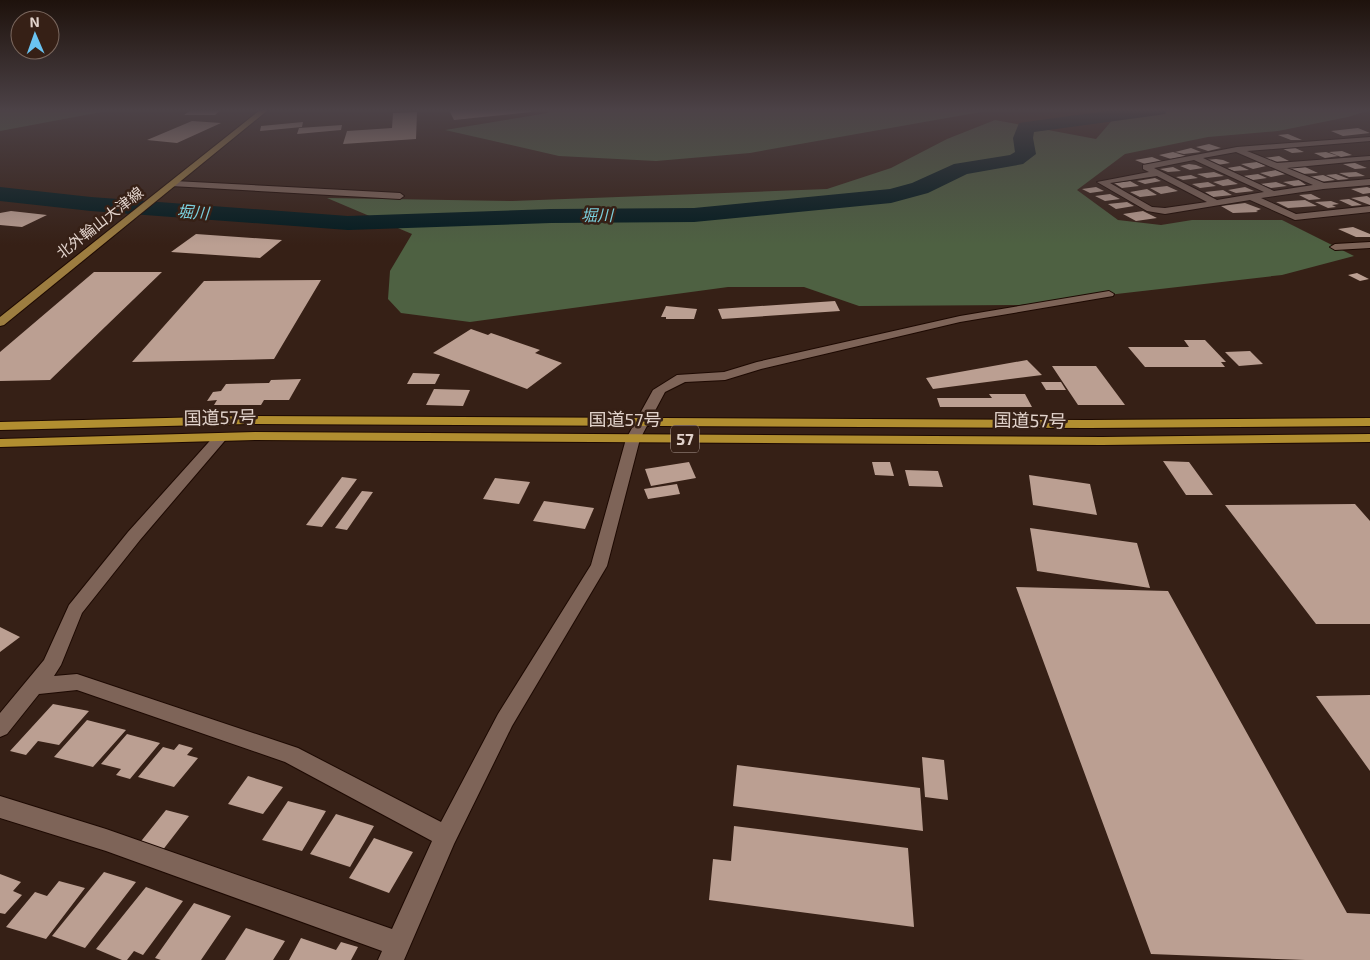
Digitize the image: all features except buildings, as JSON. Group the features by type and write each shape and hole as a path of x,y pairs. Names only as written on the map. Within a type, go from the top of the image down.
{"highway":[{"name":"国道57号","path":"0,426 249,420 645,420 1079,424 1370,422"},
{"name":"国道57号","path":"0,443 221,437 898,438 1102,441 1370,438"}],"main road":[{"name":"北外輪山大津線","path":"0,323 210,155"}],"street":[{"path":"1209,155 1146,167 1216,202"},
{"path":"1250,155 1323,186"},
{"path":"1194,158 1274,194"},
{"path":"1275,166 1370,158"},
{"path":"1159,173 1101,182 1150,209 1165,210 1323,186 1370,182"},
{"path":"174,184 400,196"},
{"path":"1250,197 1295,216 1370,209"},
{"path":"1345,242 1370,239"},
{"path":"1335,247 1370,245"},
{"path":"0,807 106,840 394,952 446,836 505,720 599,566 633,439 660,390 682,378 725,376 757,366 960,319 1110,294"},
{"path":"0,728 51,665 75,610 134,536 221,437"},
{"path":"34,686 77,682 292,755 446,836"}],"green space":[{"path":"554,155 729,155 656,161"},
{"path":"916,155 1124,155 1077,190 1118,220 1161,225 1192,220 1282,220 1354,256 1282,275 1020,305 859,306 804,287 728,287 470,322 401,313 388,299 390,271 412,234 327,198 512,201 827,189 891,168"}],"waterway":[{"name":"堀川","path":"0,194 91,204 348,223 453,221 551,216 694,215 891,196 920,188 962,169 1016,160 1025,155"}]}
